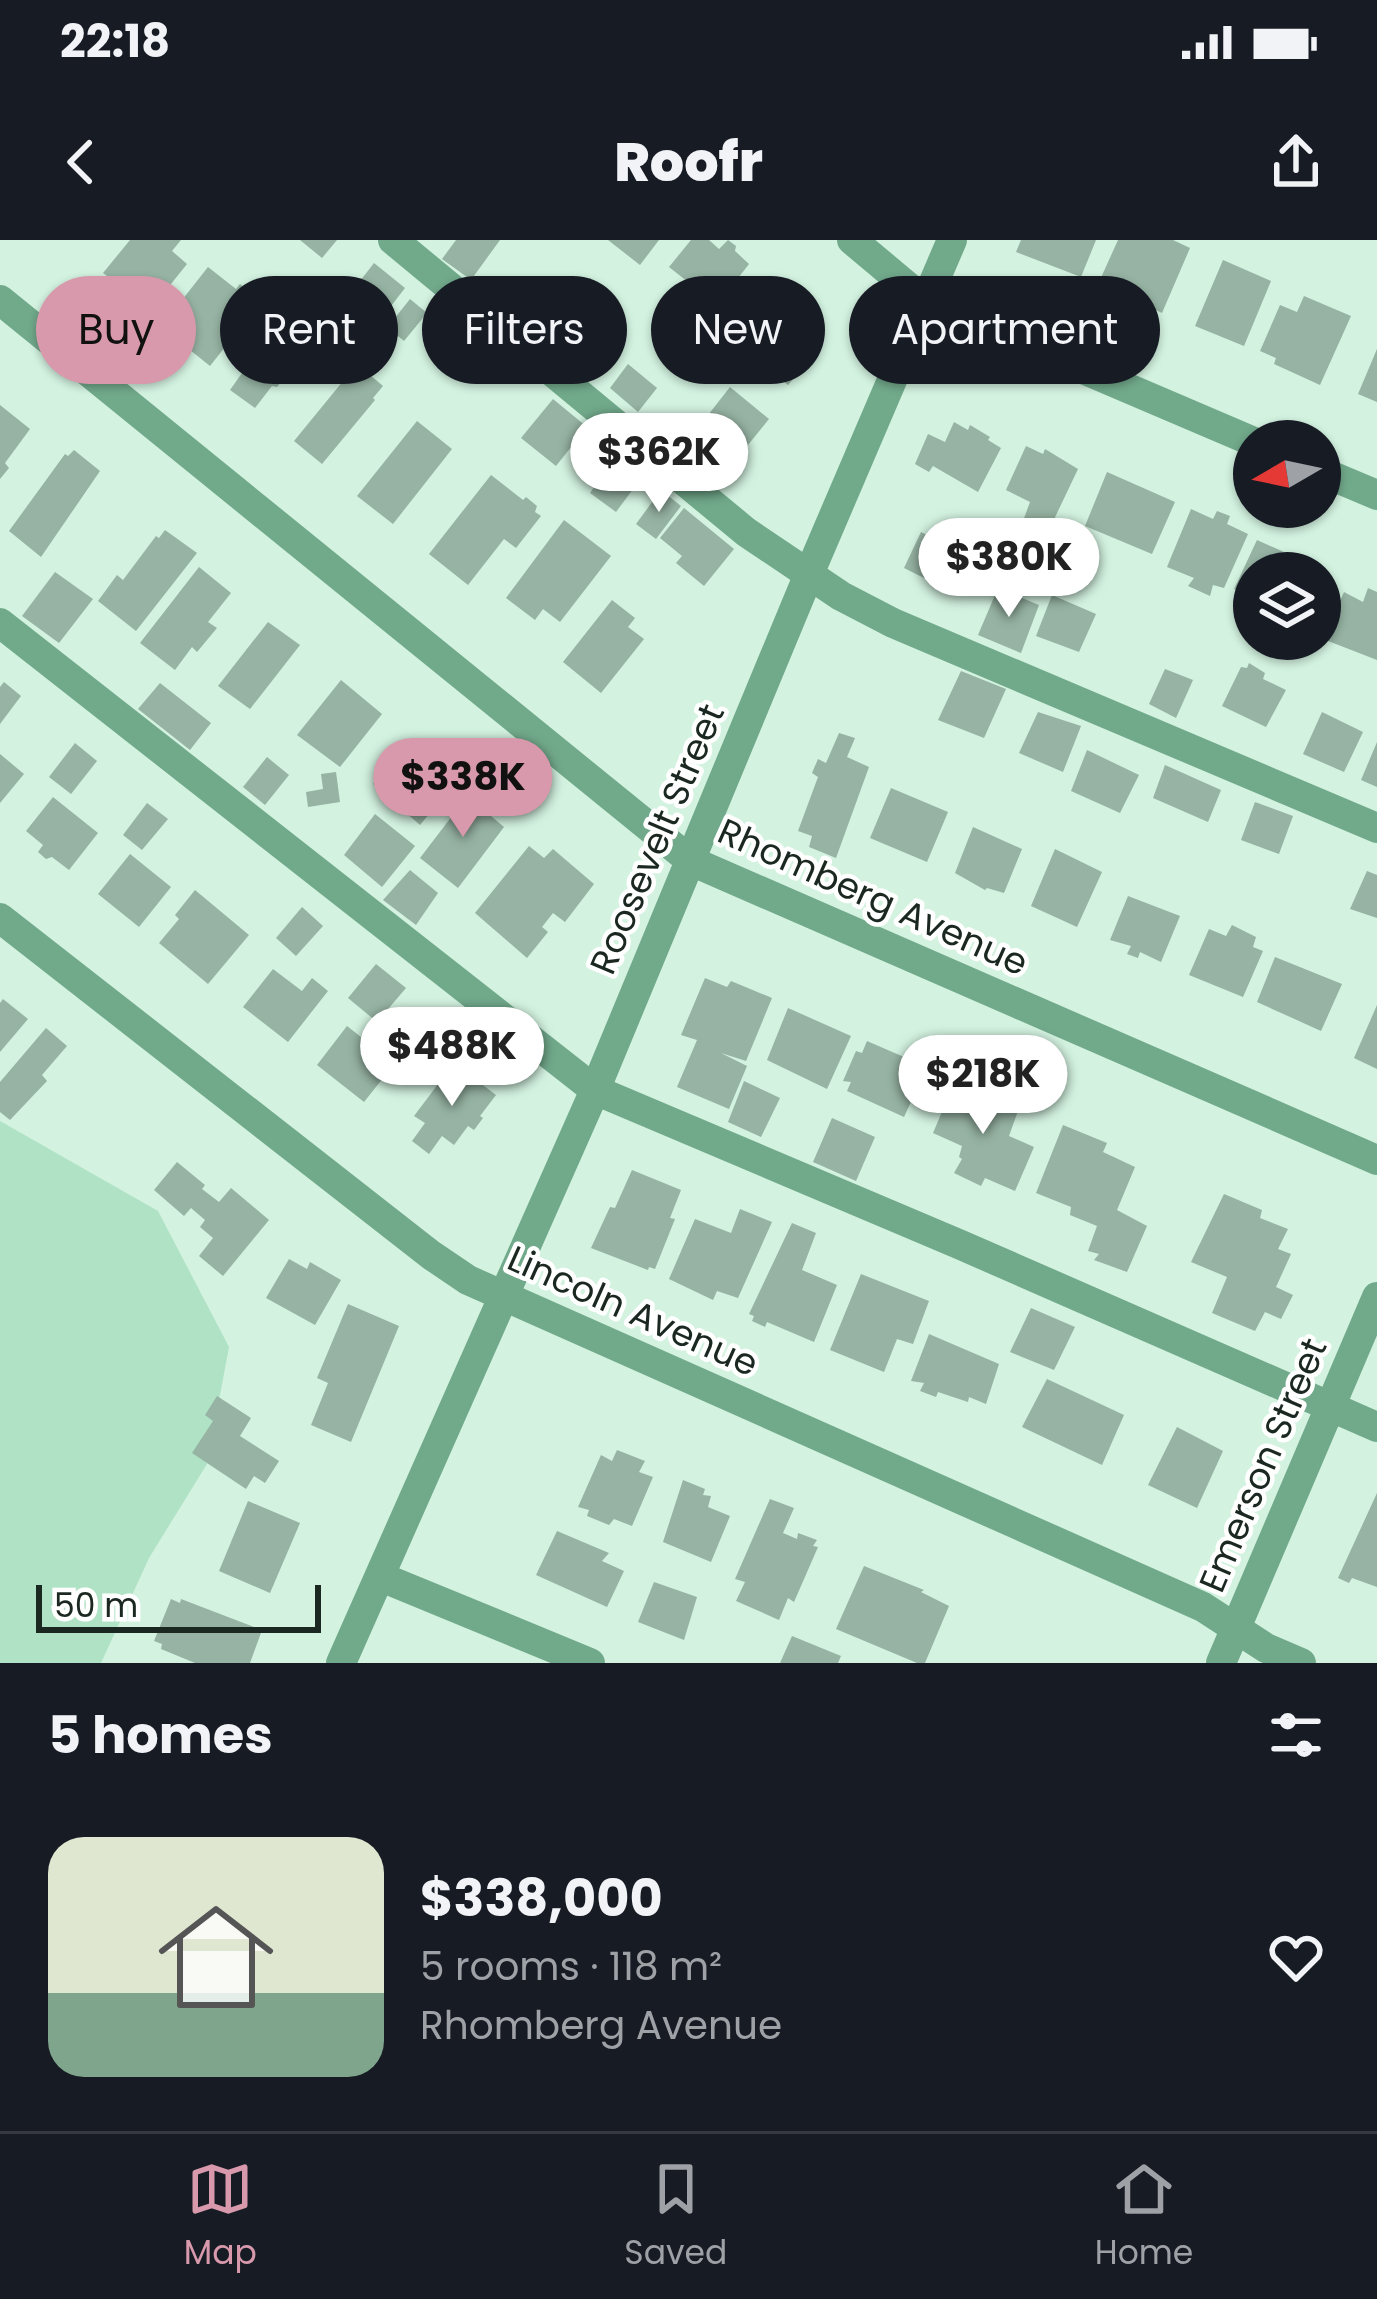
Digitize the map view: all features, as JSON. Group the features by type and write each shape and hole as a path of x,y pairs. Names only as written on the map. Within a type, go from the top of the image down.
{"street":[{"path":"393,240 746,532 841,596 893,623 1377,828"},
{"path":"852,240 895,276"},
{"name":"Roosevelt Street","path":"937,276 952,240"},
{"name":"Rhomberg Avenue","path":"0,300 691,861 1377,1160"},
{"name":"Roosevelt Street","path":"341,1663 595,1090 891,384"},
{"path":"1118,384 1233,433"},
{"path":"1341,479 1377,495"},
{"path":"0,623 595,1090 1377,1427"},
{"name":"Lincoln Avenue","path":"0,918 468,1280 1203,1607 1266,1648 1301,1663"},
{"name":"Emerson Street","path":"1221,1663 1377,1297"},
{"path":"380,1577 590,1663"}],"green space":[{"path":"0,1121 158,1211 229,1347 207,1464 149,1558 101,1663 0,1663"}],"building":[{"path":"130,240 181,240 172,251 187,264 177,276 103,273"},
{"path":"300,240 337,240 322,258"},
{"path":"456,240 500,240 474,276 465,276 442,259"},
{"path":"608,240 659,240 640,265"},
{"path":"691,240 709,240 719,249 728,240 749,264 740,276 680,276 669,267"},
{"path":"1021,240 1096,240 1081,276 1016,252"},
{"path":"1118,240 1173,240 1190,248 1162,313 1160,276 1102,276"},
{"path":"1223,260 1271,281 1244,346 1195,326"},
{"path":"374,263 390,276 364,276"},
{"path":"208,267 220,276 220,353 210,366 196,355 196,282"},
{"path":"1304,296 1351,316 1320,385 1274,364 1276,358 1260,351 1280,305 1297,312"},
{"path":"410,299 422,309 422,319 404,341 398,336 398,314"},
{"path":"1377,349 1377,402 1358,394"},
{"path":"627,365 657,388 638,412 610,388 627,384"},
{"path":"234,384 280,384 272,386 255,408 230,390"},
{"path":"341,384 383,386 322,464 294,441"},
{"path":"730,387 769,419 739,456 701,424"},
{"path":"553,399 587,427 556,466 521,438"},
{"path":"0,405 30,429 5,463 9,468 0,479"},
{"path":"417,421 452,449 393,524 357,496"},
{"path":"954,422 968,430 970,425 1001,448 978,492 933,466 929,472 915,464 928,434 945,442"},
{"path":"1026,446 1043,454 1045,449 1078,469 1048,532 1023,521 1030,502 1006,490"},
{"path":"74,450 100,471 41,557 9,531 65,454"},
{"path":"615,457 642,477 616,512 590,493"},
{"path":"1107,472 1175,502 1152,554 1085,526"},
{"path":"491,475 537,506 535,512 541,516 516,548 504,539 468,585 429,554"},
{"path":"661,490 681,506 656,539 636,524"},
{"path":"684,508 734,549 704,586 676,563 682,556 660,538"},
{"path":"1191,509 1213,519 1217,511 1230,516 1227,524 1248,534 1240,552 1233,552 1233,568 1224,588 1213,585 1210,596 1188,586 1194,578 1167,567"},
{"path":"564,520 611,556 560,622 543,609 535,620 506,598"},
{"path":"165,530 197,553 136,631 98,601 117,575 123,580"},
{"path":"921,532 951,547 934,583 904,568"},
{"path":"1257,540 1284,552 1251,552"},
{"path":"199,567 231,593 208,622 217,628 197,652 192,647 175,670 140,643"},
{"path":"55,572 93,599 59,643 22,616"},
{"path":"998,588 1039,605 1021,653 978,635"},
{"path":"1368,588 1377,592 1377,660 1341,646 1344,592 1363,602"},
{"path":"1052,595 1096,614 1079,652 1036,636"},
{"path":"612,600 635,618 628,627 644,639 601,693 563,662"},
{"path":"268,622 300,645 250,709 218,686"},
{"path":"1249,663 1265,673 1263,679 1286,690 1266,727 1222,706 1241,667"},
{"path":"1165,669 1193,680 1176,718 1149,704"},
{"path":"961,671 1006,689 984,738 938,720"},
{"path":"341,680 382,714 340,767 297,735"},
{"path":"4,682 21,696 0,724 0,687"},
{"path":"160,683 211,723 190,750 138,709"},
{"path":"1038,712 1081,726 1063,772 1019,753"},
{"path":"1322,712 1363,732 1344,772 1303,754"},
{"path":"839,733 855,738 847,757 869,767 836,858 809,847 812,836 798,831 818,777 812,773 818,759 826,763"},
{"path":"1377,742 1377,787 1361,780"},
{"path":"75,743 97,761 71,794 49,777"},
{"path":"404,744 454,784 420,825 373,784"},
{"path":"1087,750 1139,775 1120,813 1071,791"},
{"path":"0,754 24,774 0,803"},
{"path":"267,757 289,775 265,805 243,787"},
{"path":"1165,765 1221,790 1208,822 1153,798"},
{"path":"336,772 340,802 308,807 306,792 323,789 321,774"},
{"path":"891,788 948,812 927,862 870,838"},
{"path":"470,789 484,800 478,805 504,827 458,888 420,858"},
{"path":"53,797 98,833 69,870 38,852 43,845 26,831"},
{"path":"1255,802 1293,816 1279,854 1241,840"},
{"path":"147,803 168,819 142,850 123,835"},
{"path":"375,814 415,846 382,887 344,855"},
{"path":"973,827 1022,849 1004,893 985,890 955,873"},
{"path":"529,846 544,858 553,849 594,884 565,922 553,913 542,927 548,932 527,958 475,913"},
{"path":"1055,849 1102,872 1077,927 1031,906"},
{"path":"130,854 171,887 139,927 98,894"},
{"path":"410,870 438,893 416,925 383,900"},
{"path":"1367,871 1377,875 1377,918 1350,909"},
{"path":"195,890 249,935 208,984 159,943"},
{"path":"1128,896 1180,916 1161,962 1140,952 1138,958 1127,954 1131,946 1110,940"},
{"path":"302,907 323,926 296,956 276,938"},
{"path":"1232,925 1256,937 1253,947 1263,951 1243,997 1189,975 1209,929 1226,936"},
{"path":"1275,957 1342,984 1321,1031 1257,1002"},
{"path":"376,964 406,988 377,1022 348,998"},
{"path":"273,969 302,991 312,978 328,991 288,1042 243,1007"},
{"path":"705,978 727,987 731,981 772,998 746,1061 721,1053 747,1066 729,1109 677,1087 697,1040 681,1035"},
{"path":"3,999 28,1019 0,1052 0,1003"},
{"path":"1377,1005 1377,1069 1354,1058"},
{"path":"788,1008 851,1036 827,1089 767,1060"},
{"path":"347,1026 366,1041 371,1034 390,1049 384,1055 395,1063 364,1102 317,1065"},
{"path":"46,1028 67,1046 42,1075 47,1081 10,1120 0,1112 0,1082"},
{"path":"867,1041 927,1067 904,1117 847,1091 851,1082 843,1081 856,1051 862,1053"},
{"path":"454,1063 496,1095 474,1130 468,1126 454,1145 442,1136 429,1154 412,1141 425,1123 414,1116"},
{"path":"744,1081 780,1098 761,1137 728,1122"},
{"path":"955,1081 1018,1111 1009,1136 1034,1147 1015,1191 985,1178 981,1186 954,1173 962,1159 962,1146 933,1133"},
{"path":"832,1118 875,1137 856,1181 813,1162"},
{"path":"1063,1125 1107,1143 1103,1152 1135,1167 1117,1210 1147,1226 1127,1272 1094,1260 1099,1254 1088,1251 1097,1226 1070,1215 1071,1207 1036,1193"},
{"path":"177,1162 219,1202 231,1188 269,1220 223,1276 199,1256 213,1238 200,1227 205,1220 191,1208 184,1216 154,1190"},
{"path":"632,1170 681,1190 655,1269 591,1248"},
{"path":"1224,1194 1262,1210 1260,1218 1288,1229 1278,1249 1291,1254 1276,1287 1293,1295 1281,1319 1265,1312 1255,1331 1212,1313 1227,1277 1191,1262"},
{"path":"740,1209 772,1222 738,1298 717,1291 713,1300 669,1279 695,1219 731,1233"},
{"path":"792,1223 816,1233 802,1270 837,1285 814,1342 767,1322 765,1327 749,1314"},
{"path":"289,1259 307,1269 310,1262 341,1280 315,1325 266,1298"},
{"path":"861,1274 929,1301 913,1344 897,1339 884,1372 830,1350"},
{"path":"348,1304 399,1326 351,1442 311,1425 328,1383 317,1378"},
{"path":"1031,1308 1075,1327 1054,1370 1010,1352"},
{"path":"929,1334 999,1364 986,1404 938,1392 936,1397 920,1391 924,1383 911,1381"},
{"path":"1047,1379 1124,1415 1102,1465 1022,1427"},
{"path":"217,1396 251,1418 240,1436 279,1461 265,1483 254,1476 246,1489 192,1453 213,1421 205,1415"},
{"path":"1177,1427 1223,1451 1197,1508 1148,1485"},
{"path":"617,1450 645,1461 639,1472 653,1477 632,1526 614,1519 609,1525 578,1507 601,1455 612,1461"},
{"path":"683,1480 705,1489 703,1495 711,1496 708,1507 730,1516 711,1562 663,1542"},
{"path":"1377,1493 1377,1587 1352,1578 1349,1583 1338,1578"},
{"path":"770,1499 794,1508 783,1533 817,1540 813,1546 818,1547 794,1602 788,1598 779,1620 736,1601 745,1582 735,1579"},
{"path":"248,1501 300,1523 270,1593 219,1571"},
{"path":"557,1531 609,1553 602,1561 624,1571 607,1607 536,1575"},
{"path":"864,1566 924,1590 921,1592 949,1606 925,1663 836,1629"},
{"path":"654,1582 697,1597 684,1640 638,1622"},
{"path":"171,1599 262,1630 250,1663 195,1663 161,1649 162,1644 154,1641"},
{"path":"792,1636 841,1656 838,1663 780,1663"}]}
